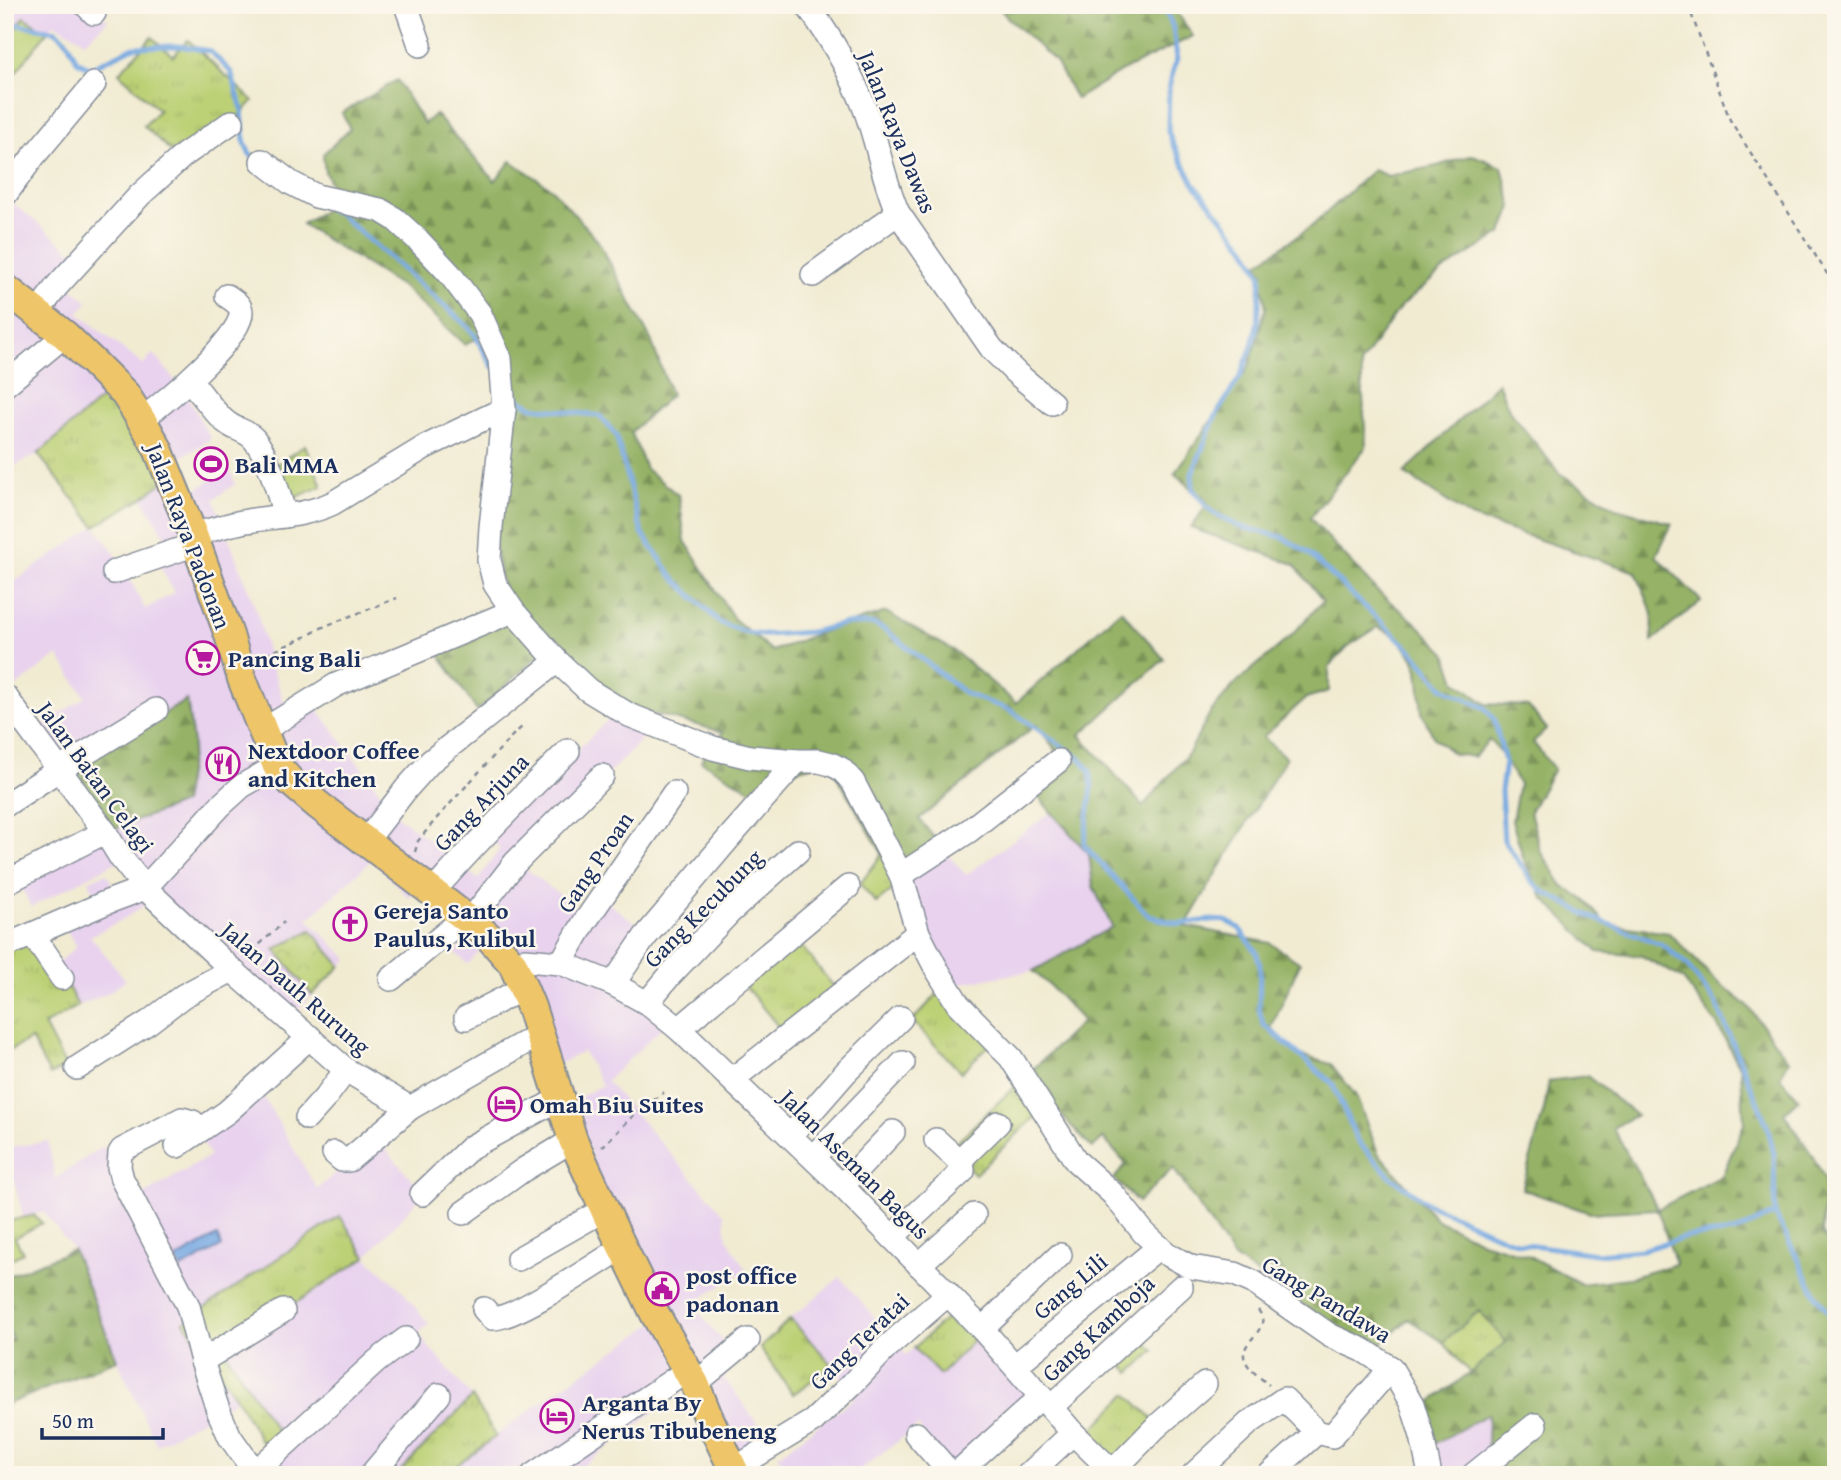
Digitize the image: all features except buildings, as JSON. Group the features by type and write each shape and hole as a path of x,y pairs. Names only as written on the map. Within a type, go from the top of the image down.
{"main road":[{"name":"Jalan Raya Padonan","path":"5,288 65,335 125,394 158,449 195,540 238,667 276,766 318,804 408,871 490,938 519,976 559,1099 604,1210 655,1314 691,1377 735,1472"}],"street":[{"path":"406,5 420,45"},
{"name":"Jalan Raya Dawas","path":"807,5 834,44 852,78 866,111 891,199 898,213 992,349 1052,403"},
{"path":"5,195 94,84"},
{"path":"37,313 57,286 140,195 184,155 232,122"},
{"name":"Gang Pandawa","path":"262,161 292,183 316,196 380,210 395,219 449,272 480,314 500,359 504,409 489,560 495,584 513,611 557,661 588,690 629,715 713,748 750,757 819,761 841,769 853,782 901,875 918,933 936,968 958,1004 1011,1058 1076,1161 1113,1194 1144,1233 1167,1254 1191,1267 1235,1274 1253,1282 1329,1335 1363,1350 1391,1368 1412,1404 1422,1436 1429,1475"},
{"path":"813,275 898,213"},
{"path":"141,420 190,381 225,343 242,313 240,307 227,296"},
{"path":"5,385 65,335"},
{"path":"190,381 226,422 245,431 255,440 270,470 285,516"},
{"path":"114,572 244,522 317,510 425,447 504,409"},
{"path":"262,731 336,685 513,611"},
{"path":"367,840 431,761 557,661"},
{"name":"Jalan Batan Celagi","path":"5,696 12,720 60,769 145,888"},
{"path":"5,805 156,710"},
{"name":"Gang Arjuna","path":"433,891 503,814 568,751"},
{"path":"613,984 653,927 797,761"},
{"path":"901,875 970,830 1058,761"},
{"path":"5,946 145,888 220,806 242,786 276,766"},
{"path":"391,979 468,919 515,863 603,776"},
{"name":"Gang Proan","path":"561,963 584,923 674,793"},
{"path":"5,883 105,832"},
{"name":"Gang Kecubung","path":"647,1003 729,913 798,851"},
{"path":"679,1029 848,887"},
{"name":"Jalan Dauh Rurung","path":"145,888 232,970 346,1070 410,1108"},
{"path":"733,1079 918,933"},
{"path":"33,935 62,978"},
{"name":"Jalan Aseman Bagus","path":"519,976 525,960 561,963 613,984 647,1003 679,1029 842,1186 982,1329 1073,1433 1115,1473"},
{"path":"77,1068 149,1022 183,996 232,970"},
{"path":"466,1018 519,976"},
{"path":"790,1135 846,1072 901,1018"},
{"path":"334,1153 342,1160 349,1160 410,1108 540,1034"},
{"path":"177,1146 227,1112 310,1037"},
{"path":"813,1157 903,1063"},
{"path":"307,1118 346,1070"},
{"path":"422,1194 471,1147 559,1099"},
{"path":"200,1130 192,1122 182,1119 121,1151 119,1167 122,1178 188,1306 202,1362 230,1437 256,1473 377,1361 406,1339"},
{"path":"959,1161 998,1123"},
{"path":"842,1186 893,1132"},
{"path":"892,1237 963,1171 959,1161 936,1140"},
{"path":"463,1213 523,1170 579,1152"},
{"path":"518,1259 604,1210"},
{"path":"919,1265 974,1215"},
{"name":"Gang Lili","path":"1015,1366 1158,1247"},
{"path":"484,1309 492,1318 498,1319 522,1309 622,1248"},
{"path":"982,1329 1060,1255"},
{"name":"Gang Kamboja","path":"954,1475 1046,1402 1181,1287"},
{"name":"Gang Teratai","path":"735,1472 813,1421 886,1348 948,1294"},
{"path":"202,1362 282,1311"},
{"path":"533,1475 748,1340"},
{"path":"1193,1475 1249,1423 1284,1399 1317,1432 1328,1437 1336,1433 1391,1368"},
{"path":"1115,1473 1155,1428 1205,1384"},
{"path":"371,1475 439,1395"},
{"path":"1473,1475 1535,1425"},
{"path":"1269,1475 1317,1432"},
{"path":"1028,1475 1073,1433"},
{"path":"916,1434 954,1475"}],"path":[{"path":"1688,5 1730,120 1836,288"},
{"path":"238,667 324,626 397,598"},
{"path":"408,871 418,841 522,727"},
{"path":"232,970 284,922"},
{"path":"579,1152 664,1092"},
{"path":"1251,1305 1264,1320 1244,1353 1245,1359 1284,1399"}],"shaded area":[{"path":"5,5 89,5 108,20 85,42 55,23 47,32 24,17 7,43"},
{"path":"5,173 24,190 13,203 80,258 63,280 88,302 78,313 143,365 153,353 185,392 211,439 175,461 193,491 230,469 235,484 214,499 257,612 269,659 289,716 312,702 399,817 478,879 500,849 490,839 618,710 663,716 522,866 590,918 603,899 652,935 615,983 670,1020 606,1081 724,1214 727,1238 746,1270 692,1304 740,1362 722,1375 769,1439 744,1475 685,1389 571,1475 444,1475 542,1401 663,1317 603,1191 573,1101 602,1085 583,1051 557,1065 489,940 468,964 455,953 476,930 421,886 409,898 372,860 308,919 348,959 341,966 311,930 275,949 312,995 289,1019 146,904 90,936 126,980 108,993 79,1006 56,964 76,947 66,928 100,908 89,880 107,873 117,896 135,885 120,860 31,907 16,876 104,833 193,744 187,701 63,774 34,731 85,697 58,655 8,693 5,688 5,588 95,526 122,563 145,609 174,593 151,548 166,538 142,498 168,478 111,391 38,454 5,471"},
{"path":"1051,812 1089,854 1093,886 1112,927 1033,971 945,986 900,884 948,855 966,875"},
{"path":"257,1086 317,1189 376,1138 424,1193 366,1257 340,1217 184,1322 237,1399 157,1445 117,1360 73,1250 44,1212 23,1217 6,1148 48,1141 55,1179 103,1146 138,1198 210,1156 192,1124"},
{"path":"366,1257 401,1289 429,1324 418,1334 472,1397 396,1475 257,1475 274,1464 224,1350"},
{"path":"840,1277 906,1355 914,1348 941,1375 980,1334 1041,1400 954,1474 918,1426 853,1475 789,1475 778,1455 856,1397 833,1365 790,1319"},
{"path":"1488,1413 1487,1447 1493,1475 1432,1475 1436,1443"}],"green space":[{"path":"997,5 1172,5 1193,36 1122,71 1076,99 1056,62"},
{"path":"24,17 47,32 5,86 5,42"},
{"path":"152,37 173,56 188,40 253,101 190,169 144,126 159,110 119,73"},
{"path":"397,80 424,124 435,114 495,181 511,161 552,189 598,241 651,340 671,395 631,432 646,469 679,496 685,541 734,619 772,651 886,612 953,650 1016,703 1121,610 1164,659 1080,735 1143,806 1189,753 1210,713 1235,684 1290,637 1323,601 1294,564 1191,528 1207,504 1175,473 1249,366 1266,307 1258,263 1312,226 1373,170 1388,176 1473,155 1502,167 1512,207 1502,233 1442,271 1401,306 1361,363 1366,447 1310,518 1377,591 1416,623 1446,653 1456,681 1486,704 1528,706 1547,729 1533,742 1554,769 1530,811 1540,850 1563,886 1583,899 1606,924 1669,933 1714,979 1748,1006 1789,1061 1780,1077 1799,1099 1784,1113 1826,1182 1822,1233 1836,1257 1836,1475 1493,1475 1487,1447 1488,1414 1436,1443 1416,1413 1506,1342 1479,1311 1443,1342 1408,1319 1375,1350 1331,1324 1234,1258 1173,1168 1138,1202 1114,1179 1126,1164 1103,1138 1092,1148 1050,1103 1029,1073 1083,1021 1033,971 1112,927 1093,886 1089,854 1030,786 1063,759 1036,725 919,819 948,855 900,884 828,761 788,772 761,796 701,761 723,732 663,716 618,710 541,653 477,711 438,652 508,611 491,530 506,410 487,332 465,345 404,288 302,224 339,201 325,172 323,154 350,129 342,113","holes":["1378,627 1396,636 1413,657 1418,670 1422,713 1434,738 1454,754 1474,757 1489,740 1499,750 1519,784 1512,821 1525,863 1544,899 1598,952 1642,956 1682,978 1716,1023 1741,1069 1744,1124 1722,1176 1658,1209 1613,1128 1636,1115 1587,1076 1549,1081 1544,1110 1522,1189 1590,1213 1657,1209 1676,1264 1629,1278 1581,1284 1529,1256 1482,1242 1437,1220 1378,1153 1356,1096 1331,1064 1297,1054 1271,1028 1300,963 1270,943 1185,926 1286,758 1263,737 1306,698 1329,691 1329,667 1347,647"]},
{"path":"1498,383 1510,412 1559,473 1616,508 1672,524 1656,556 1701,601 1652,641 1653,614 1636,572 1471,517 1404,473"},
{"path":"111,390 168,478 142,498 95,526 38,454"},
{"path":"305,445 322,486 283,503 266,472"},
{"path":"187,700 193,744 183,803 104,833 63,774"},
{"path":"885,850 900,884 876,903 860,884"},
{"path":"311,930 341,966 312,995 275,949"},
{"path":"794,937 835,988 782,1031 740,980"},
{"path":"44,941 78,1006 44,1025 66,1067 50,1075 31,1039 5,1053 5,946"},
{"path":"945,986 995,1040 961,1072 912,1021"},
{"path":"1029,1073 1050,1103 975,1174 950,1148"},
{"path":"34,1215 42,1223 15,1238 23,1253 5,1262 5,1222"},
{"path":"340,1216 366,1257 224,1350 288,1448 274,1464 237,1399 184,1322"},
{"path":"73,1250 117,1360 5,1405 5,1342 12,1339 5,1321 5,1277"},
{"path":"956,1309 980,1334 940,1375 914,1348"},
{"path":"1479,1310 1506,1342 1470,1373 1443,1342"},
{"path":"790,1319 833,1365 793,1394 760,1348"},
{"path":"1134,1329 1154,1351 1130,1373 1109,1350"},
{"path":"1127,1394 1165,1430 1121,1475 1081,1441"},
{"path":"472,1397 496,1436 444,1475 396,1475"}],"water":[{"path":"217,1236 222,1246 181,1269 176,1259"}],"waterway":[{"path":"1164,5 1173,28 1177,58 1169,86 1168,131 1194,184 1246,248 1261,275 1258,321 1251,349 1240,377 1215,417 1192,474 1193,490 1212,512 1238,526 1282,537 1307,552 1414,653 1443,688 1485,708 1494,719 1505,762 1501,791 1504,840 1541,890 1593,918 1663,945 1686,964 1716,1003 1767,1125 1774,1154 1775,1214 1817,1297 1836,1321"},
{"path":"5,28 15,24 56,31 67,41 77,61 90,68 134,47 179,46 210,51 231,72 242,109 244,140 249,153 257,161"},
{"path":"331,210 338,213 464,323 475,335 493,367"},
{"path":"510,388 520,400 533,407 600,416 616,435 642,533 672,576 720,623 748,633 764,635 812,632 844,624 874,624 887,631 966,694 1010,710 1081,759 1090,771 1092,787 1084,845 1149,916 1179,924 1226,921 1239,928 1256,951 1260,966 1259,1009 1263,1024 1332,1083 1358,1142 1392,1178 1429,1204 1519,1243 1596,1254 1642,1250 1686,1237 1734,1232 1775,1214"}],"place":[{"name":"Bali MMA","path":"211,464"},
{"name":"Pancing Bali","path":"203,658"},
{"name":"Nextdoor Coffee and Kitchen","path":"223,764"},
{"name":"Gereja Santo Paulus, Kulibul","path":"350,924"},
{"name":"Omah Biu Suites","path":"505,1104"},
{"name":"post office padonan","path":"662,1289"},
{"name":"Arganta By Nerus Tibubeneng","path":"557,1416"}]}
